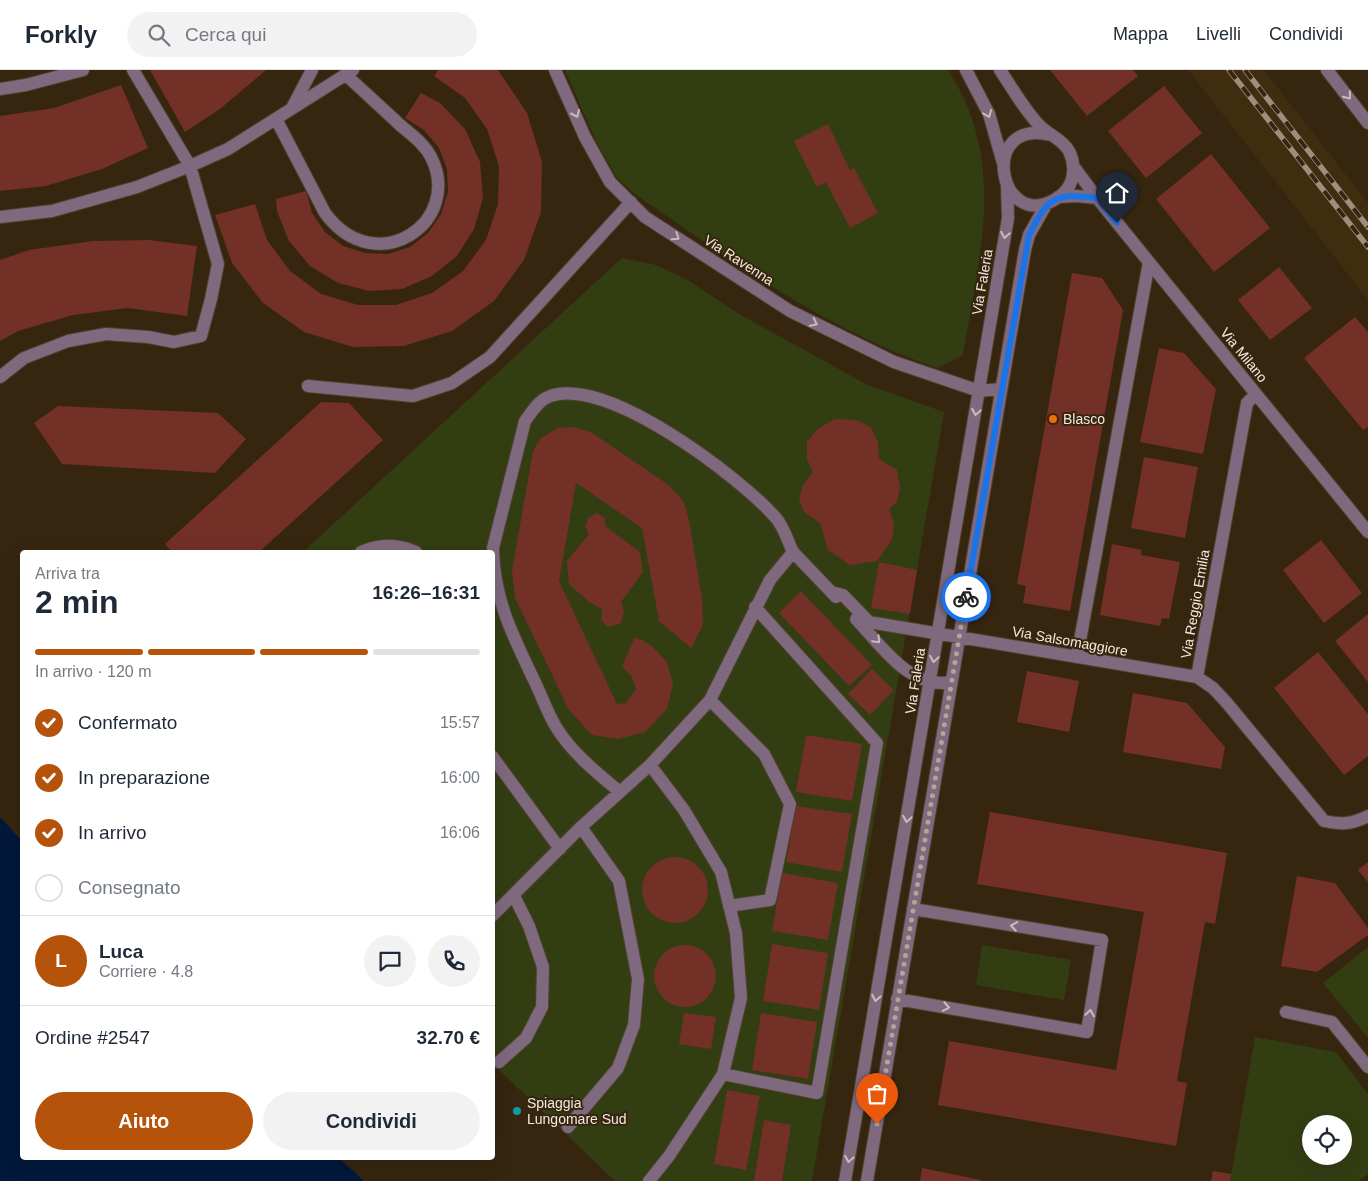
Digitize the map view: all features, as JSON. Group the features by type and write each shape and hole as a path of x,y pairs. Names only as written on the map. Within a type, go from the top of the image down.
{"street":[{"path":"0,89 26,85 83,70"},
{"path":"0,377 24,358 68,341 106,334 148,337 174,342 201,336 212,299 218,264 190,166 133,70"},
{"path":"292,108 312,70"},
{"name":"Via Ravenna","path":"556,70 586,137 610,182 645,217 790,311 894,362 979,391"},
{"path":"966,70 989,114 1003,163 1003,175 1007,186 1014,195 1024,201 1036,204 1077,196 1097,198"},
{"path":"867,1181 1025,250 1029,235 1053,200 1070,184 1074,167 1071,156 1065,146 1051,136 1028,111 1000,70"},
{"path":"1327,70 1368,123"},
{"path":"3,219 52,211 137,187 190,166 228,149 349,72 423,145 435,167 438,181 434,207 417,230 404,238 384,244 363,243 348,236 334,226 325,214 276,119"},
{"path":"1003,163 1008,150 1024,136 1037,133 1051,136"},
{"name":"Via Milano","path":"1074,167 1097,198 1368,532"},
{"name":"Via Faleria","path":"845,1181 1008,218 1007,186"},
{"path":"308,386 413,396 452,382 490,357 631,202"},
{"path":"1077,657 1149,262"},
{"path":"979,391 1001,389"},
{"path":"493,550 525,421 536,406 548,397 567,394 591,397 635,413 700,453 741,485 778,520 793,552 906,670 930,683 951,682"},
{"name":"Via Reggio Emilia","path":"1256,394 1246,403 1197,677 1213,688 1227,703 1324,821 1336,824 1350,824 1368,816"},
{"path":"366,550 373,547 403,546 412,550"},
{"path":"495,913 581,827 650,765 710,700 770,580 793,552"},
{"path":"495,566 498,594 508,624 556,727 583,760 620,792"},
{"name":"Via Salsomaggiore","path":"831,592 843,595 868,622 1197,677"},
{"path":"723,1074 817,1093 877,743 755,608"},
{"path":"710,700 764,754 790,804 770,900 730,906"},
{"path":"495,760 560,849"},
{"path":"649,1181 669,1156 723,1074 741,998 736,934 721,872 684,810 650,765"},
{"path":"568,1126 618,1068 634,1025 638,980 619,881 581,827"},
{"path":"498,1062 526,1038 542,1007 543,967 529,926 514,896"},
{"path":"898,999 1087,1032 1102,940 913,909"},
{"path":"884,950 905,954"},
{"path":"1286,1012 1332,1022 1368,1067"}],"shaded area":[{"path":"1188,70 1264,70 1368,203 1368,300"}],"green space":[{"path":"565,70 948,70 967,104 978,139 983,174 984,210 981,245 963,355 937,368 856,334 780,292 635,194 617,178 596,141"},
{"path":"622,258 656,265 686,279 739,314 868,385 944,412 812,1181 615,1181 495,1066 495,550 305,550"},
{"path":"982,945 1071,960 1064,1000 976,985"},
{"path":"1368,947 1368,1038 1323,983"},
{"path":"1255,1037 1336,1052 1368,1094 1368,1174 1359,1181 1230,1181"}],"water":[{"path":"0,817 20,839 20,1160 341,1160 364,1181 0,1181"}],"building":[{"path":"150,70 266,70 220,109 185,132"},
{"path":"438,70 498,70 527,113 542,162 541,212 524,260 494,301 452,331 404,346 353,347 304,332 263,303 232,263 215,215 255,204 267,240 290,271 321,294 358,305 396,305 432,293 463,271 486,240 498,204 499,166 487,129 465,98 434,76"},
{"path":"1050,70 1133,70 1138,76 1087,116"},
{"path":"121,85 148,148 102,169 46,186 0,191 0,116 54,108"},
{"path":"1164,86 1202,133 1146,178 1108,131"},
{"path":"421,93 440,103 465,129 480,162 483,198 474,229 457,256 432,276 402,289 369,291 338,283 310,266 289,241 277,211 276,199 306,191 312,213 325,232 343,246 365,253 388,254 410,247 428,233 441,214 448,192 447,169 439,148 424,130 405,118"},
{"path":"828,124 850,170 854,168 878,213 850,228 826,182 817,187 794,141"},
{"path":"1211,154 1270,228 1214,272 1156,199"},
{"path":"149,240 197,246 187,316 128,308 73,315 18,331 0,341 0,260 29,250 93,241"},
{"path":"1279,267 1312,308 1270,340 1238,300"},
{"path":"1072,273 1102,278 1123,310 1070,611 1023,603 1026,586 1017,584"},
{"path":"1355,317 1368,332 1368,427 1363,430 1304,358"},
{"path":"1159,348 1184,353 1216,389 1203,454 1140,442"},
{"path":"321,402 349,403 383,440 261,550 170,550 165,544"},
{"path":"58,406 218,413 246,439 215,473 62,464 34,423"},
{"path":"835,419 856,420 871,427 878,442 879,459 897,470 900,488 897,502 889,509 894,524 892,540 877,561 850,565 828,550 820,523 804,512 799,499 803,485 813,472 807,459 807,442 819,428"},
{"path":"572,427 591,432 670,486 684,502 689,520 702,599 703,625 691,648 659,621 642,528 576,483 559,581 617,704 626,703 636,689 632,677 622,666 635,637 651,645 667,662 673,684 667,709 645,732 618,739 592,735 569,710 515,598 512,571 533,451 541,438 558,428"},
{"path":"1144,457 1198,467 1185,538 1131,528"},
{"path":"597,513 605,518 605,526 640,552 643,572 621,602 624,611 621,623 608,627 601,620 602,609 589,602 569,584 567,561 589,534 585,527 588,518"},
{"path":"1321,540 1362,593 1324,623 1283,570"},
{"path":"1112,544 1142,550 1141,555 1180,562 1169,619 1162,618 1160,626 1100,615"},
{"path":"879,562 917,570 910,614 871,608"},
{"path":"801,591 872,665 849,686 779,613"},
{"path":"1368,614 1368,682 1335,641"},
{"path":"1318,652 1368,714 1368,756 1344,775 1274,688"},
{"path":"872,669 894,690 870,715 848,694"},
{"path":"1027,671 1079,681 1069,732 1017,722"},
{"path":"1133,693 1187,703 1225,747 1221,769 1123,752"},
{"path":"806,735 862,744 852,801 796,792"},
{"path":"796,806 852,814 842,872 786,862"},
{"path":"990,812 1227,853 1215,924 1205,922 1177,1081 1187,1083 1176,1146 938,1105 949,1041 1116,1070 1144,912 977,884"},
{"path":"669,857 681,857 693,862 703,872 708,884 706,903 693,918 681,923 669,923 657,918 647,908 642,896 642,884 647,872 657,862"},
{"path":"1368,862 1368,882 1358,870"},
{"path":"782,873 838,883 828,940 772,931"},
{"path":"1297,876 1335,883 1368,928 1368,935 1317,972 1281,966"},
{"path":"772,944 828,953 819,1010 763,1001"},
{"path":"685,945 697,947 707,954 714,964 716,976 714,988 707,998 697,1005 685,1007 673,1005 663,998 656,988 654,976 656,964 663,954 673,947"},
{"path":"684,1013 716,1017 711,1049 679,1044"},
{"path":"761,1013 817,1022 808,1079 752,1070"},
{"path":"727,1090 760,1096 746,1170 714,1164"},
{"path":"764,1120 791,1125 782,1181 754,1181"},
{"path":"922,1168 981,1180 981,1181 920,1181"},
{"path":"1213,1171 1231,1174 1230,1181 1211,1181"}],"railway":[{"path":"1229,70 1368,247"},
{"path":"1245,70 1368,227"}],"way so far":[{"path":"877,1124 966,597"}],"place":[{"name":"Blasco","path":"1053,419"},
{"name":"Spiaggia Lungomare Sud","path":"517,1111"}],"route":[{"path":"966,597 1029,235 1047,203 1058,197 1097,198 1117,223"}]}
